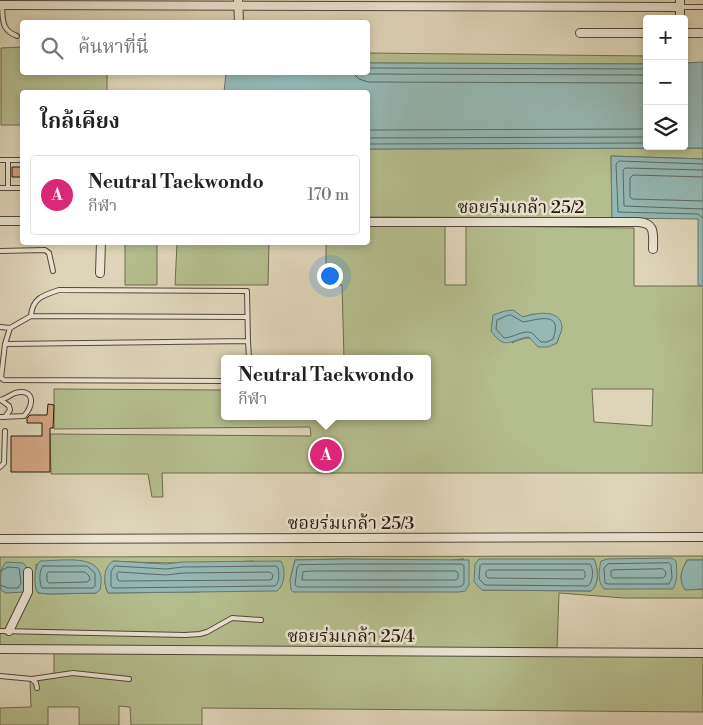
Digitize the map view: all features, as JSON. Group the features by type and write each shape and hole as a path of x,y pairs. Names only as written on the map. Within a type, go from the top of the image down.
{"street":[{"path":"1,5 263,2 680,3"},
{"path":"238,3 239,20"},
{"path":"580,33 643,33"},
{"path":"688,33 702,33"},
{"path":"0,221 20,221"},
{"name":"ซอยร่มเกล้า 25/2","path":"370,222 643,222 648,224 653,232 653,249"},
{"path":"100,273 101,245"},
{"name":"ซอยร่มเกล้า 25/3","path":"0,539 703,537"},
{"path":"10,631 28,592 28,572"},
{"name":"ซอยร่มเกล้า 25/4","path":"0,648 703,654"}],"lane":[{"path":"680,3 703,7"},
{"path":"1,5 6,30 17,36"},
{"path":"0,160 20,160"},
{"path":"8,160 8,188"},
{"path":"0,188 20,188"},
{"path":"0,251 45,250 49,253 53,271"},
{"path":"32,316 32,309 36,300 44,295 60,290 247,291 249,355"},
{"path":"0,327 10,328 32,316 248,317"},
{"path":"10,328 5,344 2,378 4,380 221,381"},
{"path":"5,344 248,340"},
{"path":"0,400 18,392 28,394 31,398 31,407 24,416 2,417"},
{"path":"0,400 9,406 10,410 2,417"},
{"path":"0,467 4,464 4,431"},
{"path":"0,631 185,635 207,632 232,618 261,620"},
{"path":"0,676 32,679 73,673 128,679"},
{"path":"32,679 36,683 37,688"}],"green space":[{"path":"20,47 20,75 107,75 107,90 20,90 20,125 1,125 1,48"},
{"path":"370,53 643,56 643,64 370,63"},
{"path":"643,148 643,150 688,150 688,148 703,148 703,159 611,156 612,218 370,217 370,149"},
{"path":"370,225 445,226 445,285 466,285 466,226 634,228 634,286 703,286 703,473 162,473 163,497 152,497 148,474 51,474 50,434 311,436 310,427 54,429 54,389 221,390 221,420 431,420 431,355 344,355 342,285 326,285 326,245 370,245","holes":["533,314 562,327 557,343 529,338 512,343 523,317","592,389 653,389 652,426 594,422"]},
{"path":"125,245 157,245 157,285 125,285"},
{"path":"177,245 269,245 268,285 175,285"},
{"path":"703,556 703,560 687,560 681,578 685,589 703,589 703,598 624,598 559,593 557,648 0,646 0,557","holes":["464,559 290,580 295,560 444,561","594,559 597,571 596,584 591,591 482,590 474,582","113,561 148,563 254,561 199,592 108,593 105,580 106,572","36,564 96,593 50,594 38,593 36,589"]},
{"path":"54,652 703,657 703,712 202,708 202,725 131,725 130,707 119,706 119,725 79,725 79,707 48,707 48,725 0,725 0,708 31,707 30,680 54,678"}],"water":[{"path":"703,62 703,148 688,148 688,63"},
{"path":"370,63 643,64 643,148 370,149 370,90 224,90 226,75 370,75"},
{"path":"611,156 703,159 703,286 698,285 698,219 612,218"},
{"path":"513,310 523,317 547,313 557,317 561,321 562,327 557,343 548,347 538,347 529,337 509,343 501,341 491,331 493,315"},
{"path":"672,558 676,561 677,572 673,589 604,589 600,583 601,561 607,559"},
{"path":"479,559 594,559 597,580 591,591 482,590 474,582 475,564"},
{"path":"72,560 91,564 98,569 101,578 100,590 96,593 38,593 35,585 35,576 36,567 40,561"},
{"path":"295,560 469,560 469,585 465,591 459,592 293,592 291,590 290,580"},
{"path":"688,560 703,560 703,589 685,590 681,574"},
{"path":"113,561 166,564 182,562 281,561 284,577 282,585 277,591 108,593 105,585 105,576 107,567"},
{"path":"6,562 23,563 26,566 25,592 6,593 1,590 2,571"}],"building":[{"path":"12,167 20,167 20,177 12,177"},
{"path":"48,404 54,405 53,428 50,428 50,472 11,472 11,436 42,436 42,423 27,423 27,418 30,415 47,415"}],"place":[{"name":"Neutral Taekwondo","path":"326,455"}]}
